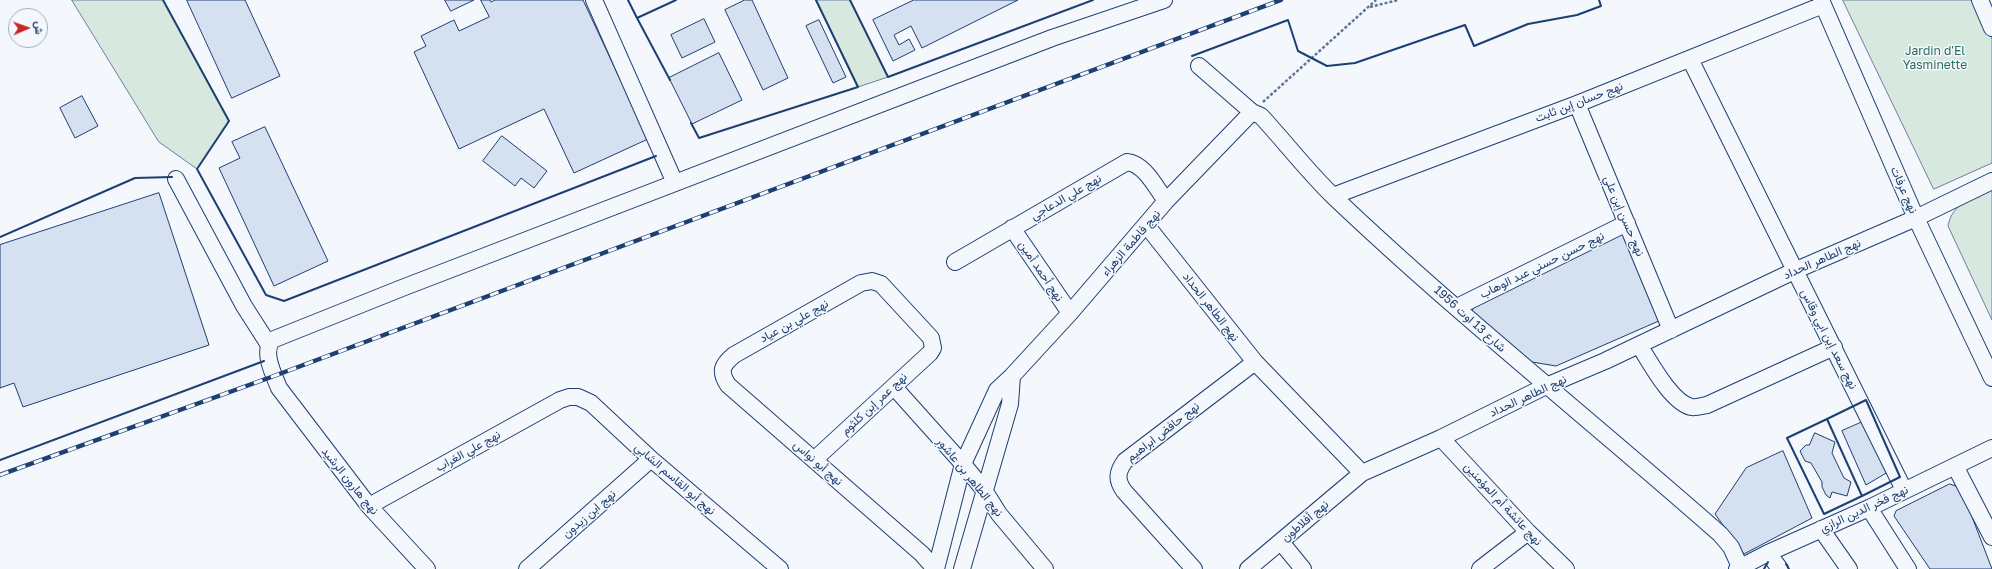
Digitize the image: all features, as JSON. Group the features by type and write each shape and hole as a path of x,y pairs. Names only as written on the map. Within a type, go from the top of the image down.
{"street":[{"path":"594,0 675,184"},
{"path":"176,179 244,306 269,345 272,340 402,288 1052,38 1164,0"},
{"path":"1980,0 1992,28"},
{"name":"نهج حسان إبن ثابت","path":"1333,196 1577,104 1690,59 1822,3"},
{"name":"نهج عرفات","path":"1822,3 1916,218 1992,378"},
{"name":"نهج سعد إبن ابي وقاس","path":"1690,59 1794,272 1834,347 1904,490"},
{"name":"شارع 13 اوت 1956","path":"1199,66 1252,112 1261,116 1333,196 1546,386 1720,534 1731,547 1740,568"},
{"name":"نهج حسن إبن علي","path":"1577,104 1671,330"},
{"name":"نهج فاطمة الزهراء","path":"936,569 963,464 991,401 998,390 1070,313 1147,226 1166,201 1252,112"},
{"name":"نهج علي الدعاجي","path":"954,262 1127,162 1134,163 1141,167 1166,201"},
{"name":"نهج الطاهر الحداد","path":"1147,226 1255,362 1362,473 1441,438 1546,386 1639,345 1794,272 1916,218 1992,181"},
{"name":"نهج حسن حسني عبد الوهاب","path":"1457,307 1627,223"},
{"name":"نهج أحمد أمين","path":"1012,228 1070,313"},
{"name":"نهج عمر إبن كلثوم","path":"814,460 894,387 930,353 933,348 931,338 881,284 872,281"},
{"name":"نهج علي بن عياد","path":"723,369 734,355 861,283 872,281"},
{"name":"نهج هارون الرشيد","path":"269,345 270,362 279,388 369,506 427,569"},
{"path":"1639,345 1669,391 1681,402 1690,407 1707,405 1834,347"},
{"name":"نهج حافض ابراهيم","path":"1194,569 1124,491 1119,484 1117,476 1125,461 1255,362"},
{"name":"نهج أبو نواس","path":"723,369 722,376 728,385 922,554 936,569"},
{"path":"922,554 941,549 964,563 1010,404 1012,376"},
{"name":"نهج الطاهر بن عاشور","path":"894,387 963,464 984,490 999,514 1045,569"},
{"name":"نهج علي الغراب","path":"369,506 569,397"},
{"name":"نهج أبو القاسم الشابي","path":"569,397 578,398 591,403 651,460 780,569"},
{"name":"نهج عائشة أم المؤمنين","path":"1441,438 1528,532 1566,569"},
{"name":"نهج فخر الدين الرازي","path":"1740,568 1768,553 1869,508 1992,448"},
{"name":"نهج ابن زيدون","path":"527,569 651,460"},
{"path":"1955,466 1992,537"},
{"name":"نهج أفلاطون","path":"1248,569 1362,473"},
{"path":"1869,508 1908,569"},
{"path":"1821,529 1849,569"},
{"path":"1480,569 1528,532"},
{"path":"1281,542 1303,569"},
{"path":"1768,553 1780,569"}],"path":[{"path":"1252,112 1376,0"},
{"path":"1370,7 1398,0"}],"green space":[{"path":"72,0 163,0 229,121 197,169 159,142"},
{"path":"816,0 850,0 888,77 858,87"},
{"name":"Jardin d'El Yasminette","path":"1843,0 1975,0 1992,39 1992,163 1934,189"},
{"path":"1992,189 1992,320 1948,226 1950,218 1954,212 1964,202"}],"building":[{"path":"187,0 245,0 280,76 232,98"},
{"path":"445,0 474,0 451,11"},
{"path":"481,0 490,0 491,2 495,0 583,0 648,139 574,173 544,109 459,149 414,52 426,46 421,36 454,20 459,31 489,17"},
{"path":"745,0 752,0 788,78 763,90 725,10"},
{"path":"914,0 1018,0 922,48 911,26 894,35 899,45 909,39 915,50 893,61 873,20"},
{"path":"704,19 715,42 682,58 671,35"},
{"path":"819,20 846,77 833,83 806,26"},
{"path":"719,53 742,100 692,124 669,78"},
{"path":"82,96 98,126 75,138 60,108"},
{"path":"265,127 328,261 274,286 219,168 240,158 232,142"},
{"path":"502,136 547,171 534,188 521,178 515,186 483,161"},
{"path":"159,193 209,345 23,407 14,383 0,388 0,245"},
{"path":"1625,233 1661,320 1556,366 1532,362 1472,312 1474,304"},
{"path":"1867,420 1893,469 1866,485 1842,431"},
{"path":"1815,433 1835,442 1832,453 1844,478 1851,482 1847,496 1832,492 1830,498 1826,495 1822,487 1822,482 1811,463 1805,461 1800,451 1806,445 1809,445"},
{"path":"1783,451 1812,518 1744,554 1715,514 1746,468"},
{"path":"1950,484 1961,488 1992,569 1930,569 1894,516 1896,511"}],"railway":[{"path":"0,475 274,376 1281,0"}],"wall":[{"path":"163,0 229,121 197,169 266,295 284,301 656,156"},
{"path":"628,0 638,18"},
{"path":"670,80 637,18 676,0"},
{"path":"691,123 699,138 858,87 816,0"},
{"path":"850,0 888,77 1093,0"},
{"path":"1192,56 1288,20 1298,51 1327,66 1355,63 1465,25 1474,46 1528,24 1577,15 1601,6 1599,0"},
{"path":"0,237 135,178 172,177"},
{"path":"0,460 264,361"},
{"path":"1866,400 1900,477 1862,496 1827,419 1866,400"},
{"path":"1827,419 1862,496 1824,514 1787,438 1827,419"},
{"path":"1764,569 1768,562"},
{"path":"1786,564 1789,569"}]}
